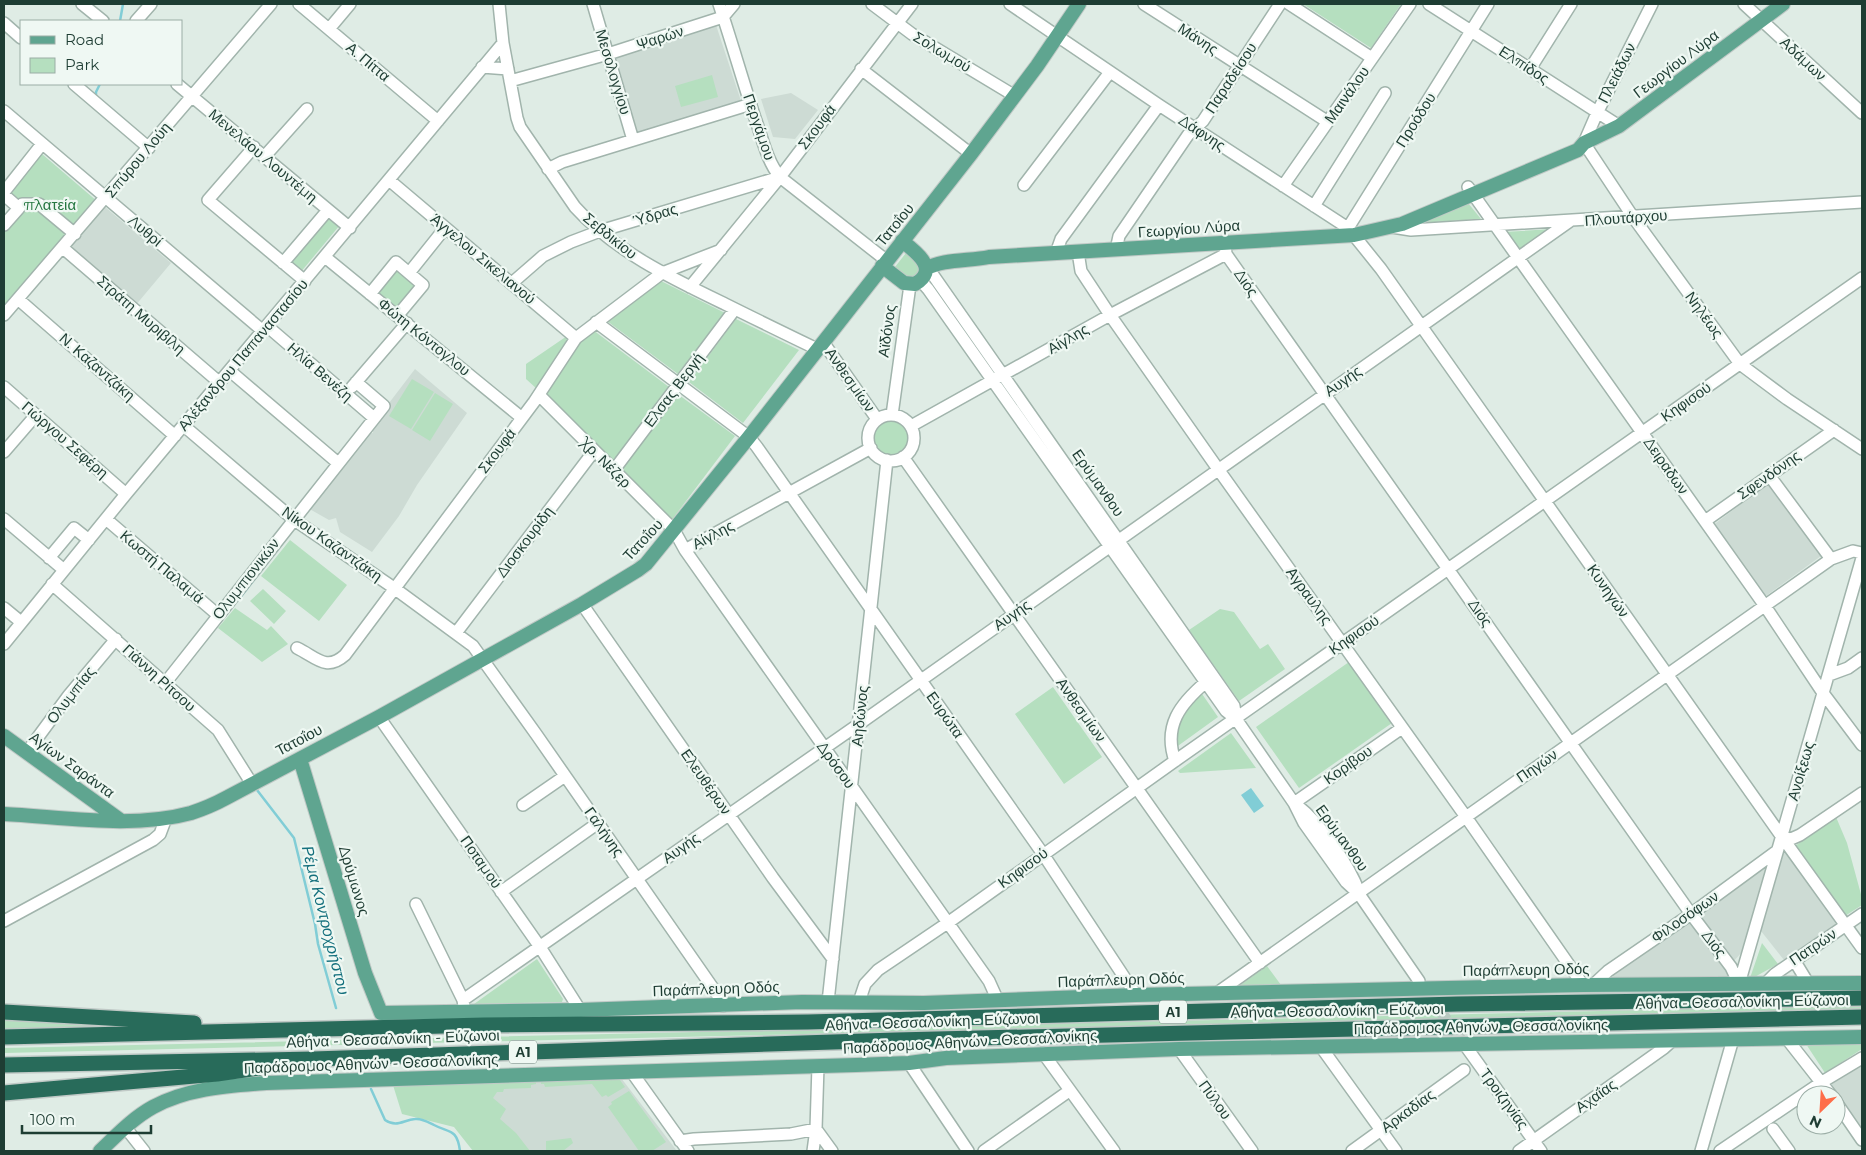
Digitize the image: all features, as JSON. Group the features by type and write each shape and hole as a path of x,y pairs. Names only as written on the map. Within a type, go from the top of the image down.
{"highway":[{"name":"Αθήνα - Θεσσαλονίκη - Εύζωνοι","path":"4,1037 484,1025 808,1022 1457,1004 1862,998"},
{"path":"4,1012 266,1027 284,1030"},
{"name":"Αθήνα - Θεσσαλονίκη - Εύζωνοι","path":"4,1065 313,1059 896,1040 1862,1017"},
{"path":"4,1093 217,1074 313,1059"}],"main road":[{"name":"Τατοΐου","path":"4,814 121,821 166,818 204,808 379,717 582,604 646,564 749,437 971,154 1058,36 1078,4"},
{"name":"Γεωργίου Λύρα","path":"918,278 936,264 989,257 1116,250 1225,248 1390,227 1402,215 1471,190 1574,142 1584,143 1619,126 1783,4"},
{"name":"Ερύμανθου","path":"902,241 920,256 924,262 918,278"},
{"name":"Γεωργίου Λύρα","path":"920,256 972,254 989,257"},
{"path":"884,263 904,283 918,278"},
{"name":"Αγίων Σαράντα","path":"4,736 121,821"},
{"name":"Δρύμωνος","path":"300,758 365,973 381,1013"},
{"name":"Παράπλευρη Οδός","path":"381,1013 464,1006 580,1010 828,1002 924,1003 1217,993 1588,985 1862,982"},
{"name":"Παράδρομος Αθηνών - Θεσσαλονίκης","path":"100,1151 125,1127 152,1108 169,1099 217,1087 266,1083 908,1063 946,1058 1178,1049 1862,1037"}],"street":[{"path":"82,4 102,20"},
{"path":"137,20 151,4"},
{"name":"Σπύρου Λούη","path":"4,315 271,4"},
{"name":"Α. Πίττα","path":"299,4 438,121"},
{"path":"329,29 350,4"},
{"name":"Σεβδικίου","path":"499,4 503,44 520,126 576,207 600,231 633,256 690,288 820,345"},
{"name":"Μεσολογγίου","path":"593,4 633,140"},
{"name":"Περγάμου","path":"719,4 771,164 780,177 884,263"},
{"path":"723,17 734,4"},
{"name":"Σολωμού","path":"872,4 897,23 1015,96"},
{"name":"Σκουφά","path":"690,288 780,177 912,4"},
{"name":"Δάφνης","path":"1010,4 1351,232"},
{"name":"Μάνης","path":"1144,4 1328,122"},
{"name":"Παραδείσου","path":"1116,250 1118,236 1188,135 1203,121 1280,4"},
{"path":"1289,4 1372,58"},
{"name":"Μαινάλου","path":"1283,186 1410,4"},
{"name":"Ελπίδος","path":"1429,4 1619,126"},
{"name":"Προόδου","path":"1351,232 1488,4"},
{"path":"1530,69 1571,4"},
{"name":"Αδάμων","path":"1744,4 1862,113"},
{"name":"Πλειάδων","path":"1584,143 1649,5"},
{"name":"Ψαρών","path":"510,81 608,54 723,17"},
{"path":"4,24 20,37"},
{"name":"Αλέξανδρου Παπαναστασίου","path":"4,644 126,494 503,44"},
{"path":"482,67 508,69"},
{"path":"861,69 971,154"},
{"path":"1024,185 1110,72"},
{"path":"75,85 148,148"},
{"name":"Μενελάου Λουντέμη","path":"178,85 350,228"},
{"path":"1314,206 1385,93"},
{"path":"548,169 562,162 751,104"},
{"path":"1056,253 1061,239 1159,105"},
{"path":"264,156 306,109"},
{"name":"Λυθρί","path":"4,111 265,329"},
{"name":"Νηλέως","path":"1584,143 1633,217 1740,364 1787,399 1862,448"},
{"path":"19,208 4,193 42,144"},
{"path":"254,147 208,200 305,281"},
{"name":"Ύδρας","path":"512,283 543,256 571,242 600,231 780,177"},
{"name":"Άγγελου Σικελιανού","path":"390,180 576,338"},
{"name":"Δειραδων","path":"1471,190 1765,606 1823,693 1862,745"},
{"name":"Πλουτάρχου","path":"1390,227 1411,230 1862,202"},
{"path":"4,225 22,204 39,204 75,234"},
{"path":"283,262 328,210"},
{"name":"Αυγής","path":"464,1006 540,947 823,747 859,724 1570,221"},
{"path":"409,273 445,228"},
{"name":"Κυνηγών","path":"1351,232 1381,269 1862,948"},
{"name":"Στράτη Μυριβίλη","path":"63,248 220,383"},
{"name":"Αίγλης","path":"911,426 1003,376 1225,248"},
{"name":"Διός","path":"1225,248 1323,395 1449,569 1691,914 1731,966 1739,984"},
{"name":"Σκουφά","path":"296,648 326,664 337,662 345,654 539,395 576,338 662,272 721,250"},
{"name":"Αγραυλης","path":"1078,252 1081,271 1110,315 1402,728 1588,985"},
{"name":"Φώτη Κόντογλου","path":"325,257 522,418"},
{"path":"370,294 396,262 423,285 398,316"},
{"name":"Ερύμανθου","path":"918,278 933,275 1003,376 1206,682 1226,711 1236,719 1294,804 1304,823 1346,882 1359,894 1419,981"},
{"name":"Ερύμανθου","path":"918,278 928,289 992,382 1113,543 1175,620 1234,706 1236,719"},
{"name":"Αϊδόνος","path":"892,415 918,278"},
{"name":"Κηφισού","path":"859,1002 865,984 871,976 1862,278"},
{"name":"Ν. Καζαντζάκη","path":"18,299 175,436"},
{"name":"Ελσας Βεργή","path":"614,470 735,309"},
{"name":"Ευρώτα","path":"596,322 749,437 1043,854 1136,995"},
{"path":"346,394 407,324"},
{"name":"Ηλία Βενέζη","path":"265,329 374,418"},
{"name":"Ανθεσμίων","path":"820,345 877,419"},
{"path":"230,371 338,463"},
{"name":"Ολυμπιονικών","path":"166,682 384,406 356,382"},
{"name":"Γιώργου Σεφέρη","path":"4,387 126,494"},
{"name":"Χρ. Νέζερ","path":"539,395 674,530"},
{"path":"4,452 36,415"},
{"path":"892,415 906,420 911,426 914,435 910,451 903,457 887,460 881,458 871,448 868,441 872,425 877,419 892,415"},
{"name":"Νίκου Καζαντζάκη","path":"184,426 293,519 456,633 473,646 483,659"},
{"name":"Σφενδόνης","path":"1704,521 1834,430"},
{"name":"Αίγλης","path":"685,550 871,448"},
{"name":"Διοσκουρίδη","path":"456,633 594,451"},
{"name":"Ανθεσμίων","path":"903,457 1260,963"},
{"name":"Αηδώνος","path":"828,1002 887,460"},
{"path":"1769,475 1831,559"},
{"path":"4,519 64,570"},
{"name":"Κωστή Παλαμά","path":"106,519 218,615"},
{"path":"49,558 74,528 89,540"},
{"name":"Δρόσου","path":"674,530 685,550 823,747 990,981 998,1001"},
{"name":"Πηγών","path":"1217,993 1831,559 1853,551 1862,553"},
{"name":"Ανοίξεως","path":"1739,984 1862,558"},
{"name":"Γιάννη Ρίτσου","path":"52,584 166,682 222,735 252,784"},
{"name":"Ελευθέρων","path":"582,604 728,814 833,959"},
{"path":"4,608 21,622"},
{"name":"Ολυμπίας","path":"27,752 69,695 116,639"},
{"path":"1828,675 1848,668 1862,658"},
{"name":"Γαλήνης","path":"483,659 717,994 723,1006"},
{"path":"1175,761 1170,744 1174,721 1186,701 1206,682"},
{"name":"Ποταμού","path":"379,717 540,947 580,1010"},
{"name":"Κορίβου","path":"1294,804 1402,728"},
{"path":"523,806 565,776"},
{"path":"1782,836 1791,839 1800,835 1862,793"},
{"path":"4,921 153,840 160,834 166,818"},
{"path":"501,892 598,823"},
{"name":"Φιλοσόφων","path":"1588,985 1777,852"},
{"path":"416,904 464,1006"},
{"name":"Πατρών","path":"1766,983 1774,974 1862,914"},
{"path":"1794,960 1808,983"},
{"path":"1701,1151 1733,1039"},
{"path":"1787,1039 1824,1085"},
{"name":"Αχαΐας","path":"1519,1151 1673,1040"},
{"path":"1321,1046 1396,1151"},
{"name":"Τροιζηνίας","path":"1467,1048 1541,1151"},
{"name":"Πύλου","path":"1178,1049 1247,1150"},
{"path":"1043,1053 1114,1151"},
{"path":"1720,1151 1822,1082 1862,1058"},
{"path":"908,1063 968,1151"},
{"path":"813,1151 816,1129 818,1066"},
{"name":"Αρκαδίας","path":"1352,1151 1464,1070"},
{"path":"631,1072 688,1151"},
{"path":"984,1151 1069,1091"},
{"path":"1846,1117 1862,1140"},
{"path":"125,1127 144,1151"},
{"path":"680,1141 790,1134 816,1129"},
{"path":"816,1129 832,1151"},
{"path":"1773,1129 1788,1151"}],"shaded area":[{"path":"716,25 741,101 637,133 616,57"},
{"path":"791,93 818,110 795,139 773,137 761,99"},
{"path":"105,207 171,263 135,306 72,252 71,247"},
{"path":"415,369 467,413 417,485 399,516 372,552 340,532 336,518 329,520 306,507 365,434 373,433 373,424"},
{"path":"1767,484 1821,556 1763,598 1712,526"},
{"path":"1788,850 1840,923 1784,960 1761,931 1733,962 1726,981 1614,981 1612,971"},
{"path":"1862,1061 1862,1130 1846,1107 1846,1085 1830,1085 1829,1083"},
{"path":"618,1074 677,1151 521,1151 483,1099 482,1077"}],"green space":[{"path":"1303,4 1401,4 1371,48"},
{"path":"712,75 718,97 681,107 675,86"},
{"name":"πλατεία","path":"35,148 98,202 4,310 4,230 17,214 4,202 4,186"},
{"path":"1468,203 1481,219 1421,223"},
{"path":"328,214 340,225 300,273 287,262"},
{"path":"1552,229 1519,256 1504,232"},
{"path":"906,253 914,260 918,267 917,274 911,277 895,267"},
{"path":"396,265 420,285 398,311 375,292"},
{"path":"661,281 725,313 678,374 607,321"},
{"path":"736,319 799,350 743,423 689,382"},
{"path":"593,330 669,387 612,462 545,395 578,341"},
{"path":"567,336 568,338 537,389 526,379 526,364"},
{"path":"412,379 434,392 411,429 389,416"},
{"path":"435,393 453,404 430,441 412,430"},
{"path":"679,395 735,436 671,521 621,470"},
{"path":"891,421 903,426 908,438 903,450 891,455 879,450 874,438 879,426"},
{"path":"290,540 347,585 319,621 261,576"},
{"path":"263,589 286,611 274,624 250,601"},
{"path":"235,608 267,630 271,626 288,644 262,662 218,628"},
{"path":"1220,609 1234,612 1260,649 1268,644 1285,669 1239,701 1189,630"},
{"path":"1349,662 1392,723 1299,788 1256,727"},
{"path":"1053,687 1102,757 1064,784 1015,714"},
{"path":"1200,691 1218,717 1175,748 1178,718"},
{"path":"1231,733 1256,768 1180,773 1178,771"},
{"path":"1836,817 1847,843 1862,898 1862,905 1845,916 1795,846"},
{"path":"1762,943 1778,964 1751,979 1750,978"},
{"path":"537,959 563,999 562,1002 474,1004"},
{"path":"1267,966 1281,985 1239,986"},
{"path":"1862,1005 1862,1009 4,1053 4,1048"},
{"path":"4,1017 160,1027 4,1031"},
{"path":"1862,1043 1862,1049 1825,1073 1806,1044"},
{"path":"617,1076 625,1087 608,1097 606,1095 602,1097 592,1084 545,1087 544,1084 541,1084 541,1078"},
{"path":"536,1078 536,1084 531,1085 531,1088 504,1089 503,1092 497,1092 493,1098 506,1109 500,1119 516,1133 530,1151 473,1151 454,1127 402,1114 392,1082"},
{"path":"629,1091 666,1142 652,1151 639,1151 608,1107 612,1104 611,1102"},
{"path":"571,1138 573,1143 563,1151 546,1151 546,1141"}],"water":[{"path":"1251,788 1264,806 1254,813 1241,795"}],"waterway":[{"name":"Ρέμα Κοντροχρήστου","path":"120,20 123,4"},
{"name":"Ρέμα Κοντροχρήστου","path":"96,99 96,92 100,85"},
{"path":"239,599 283,542"},
{"name":"Ρέμα Κοντροχρήστου","path":"257,790 294,838 318,944 336,1008"},
{"name":"Ρέμα Κοντροχρήστου","path":"371,1089 385,1120 393,1123 415,1119 425,1120 452,1132 457,1138 460,1151"}],"tunnel":[{"path":"1421,984 1467,1048"}]}
